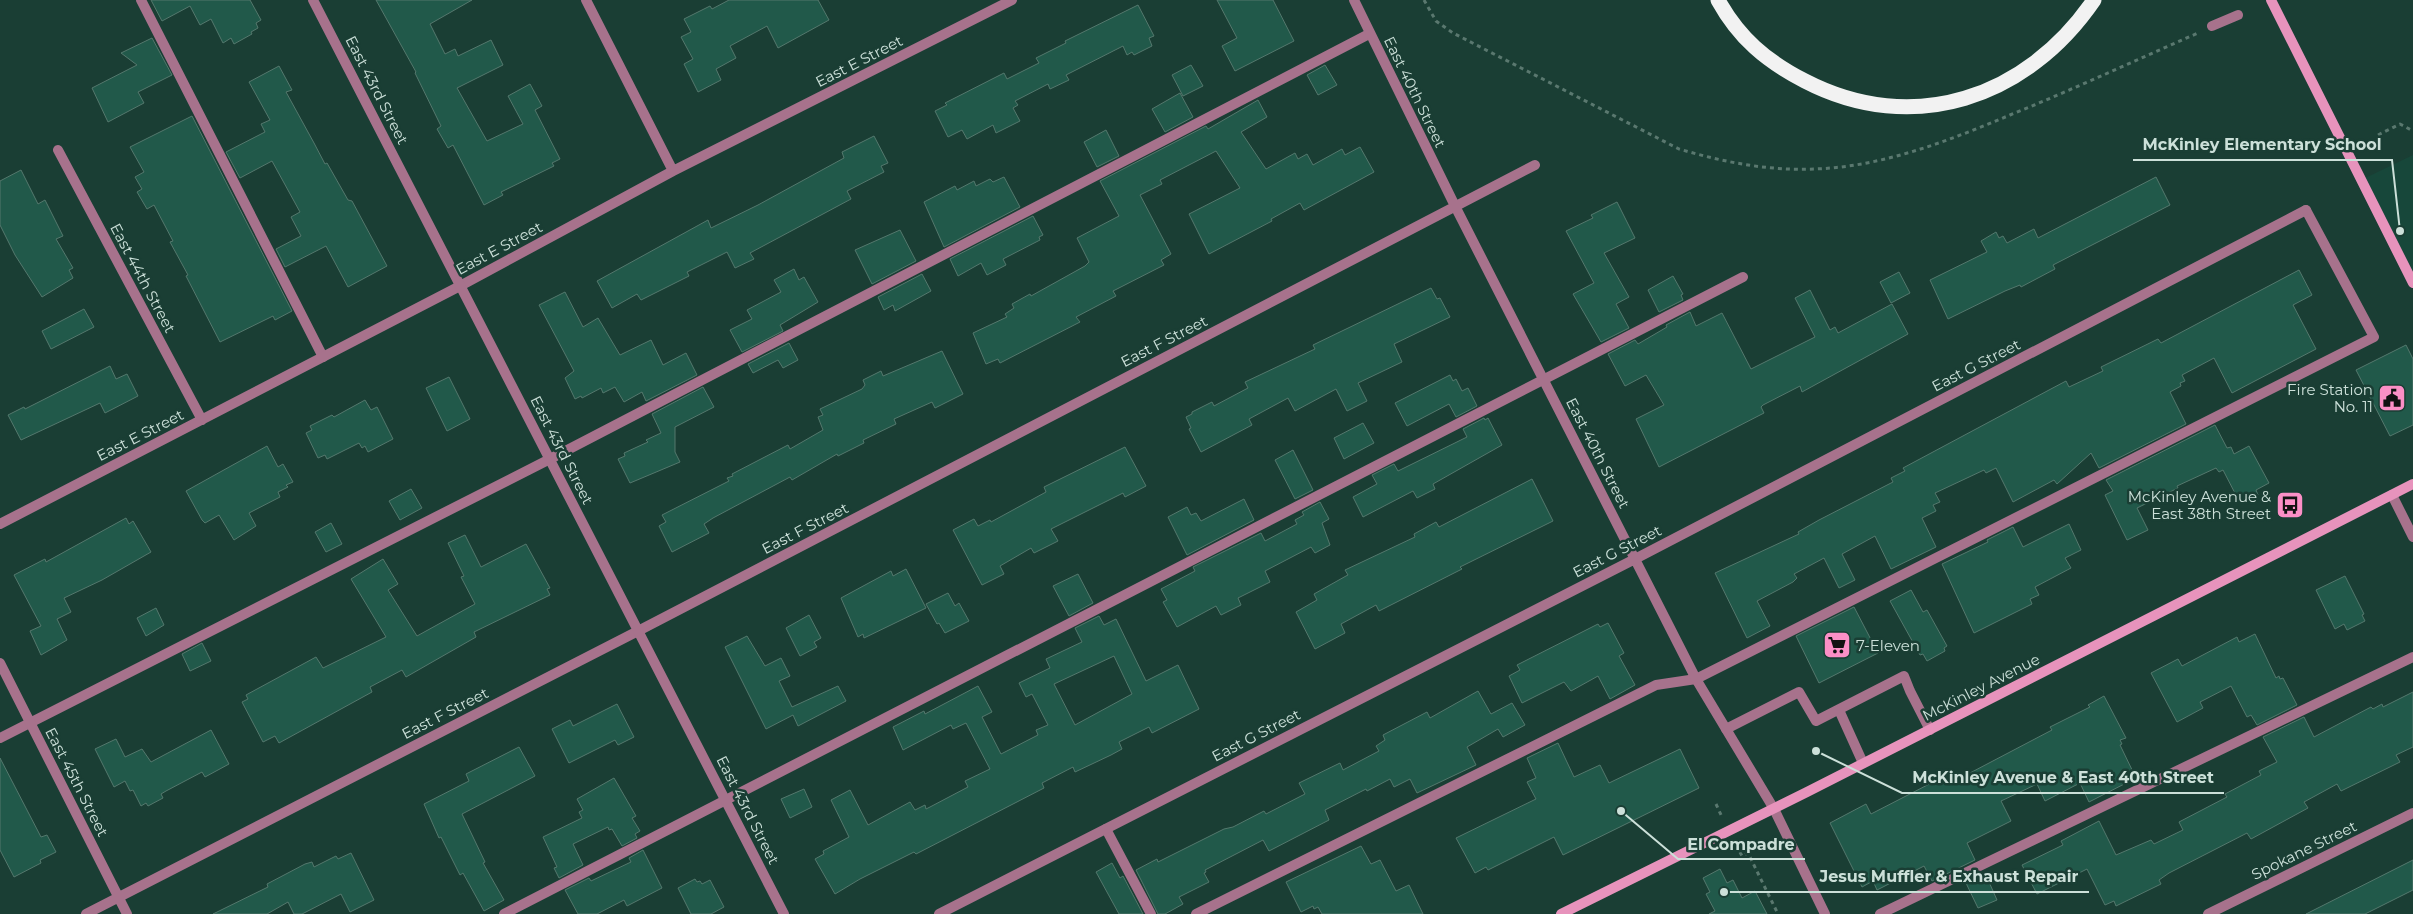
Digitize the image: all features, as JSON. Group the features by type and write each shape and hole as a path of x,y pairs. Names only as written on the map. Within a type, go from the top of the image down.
{"highway":[{"path":"1718,0 1725,13 1751,46 1784,70 1826,92 1846,99 1878,105 1921,107 1954,102 1978,94 2018,76 2038,62 2068,34 2094,0"}],"main road":[{"path":"2271,0 2413,282"},
{"name":"McKinley Avenue","path":"1560,914 1774,809 2413,484"}],"street":[{"path":"141,0 323,357"},
{"name":"East 43rd Street","path":"314,0 460,286 640,630 784,914"},
{"path":"586,0 673,171"},
{"name":"East E Street","path":"0,524 460,286 673,171 1012,0"},
{"name":"East 40th Street","path":"1354,0 1455,206 1696,678 1774,809 1824,914"},
{"path":"2212,26 2238,15"},
{"path":"0,738 550,459 1369,34"},
{"name":"East 44th Street","path":"58,150 202,420"},
{"name":"East F Street","path":"86,914 640,630 1536,165"},
{"name":"East G Street","path":"939,914 1635,559 2306,210 2374,336 1696,678"},
{"path":"504,914 1743,277"},
{"path":"2392,495 2413,537"},
{"path":"1880,914 2413,657"},
{"name":"East 45th Street","path":"0,663 127,914"},
{"path":"1726,729 1799,692 1816,721 1904,676 1930,730"},
{"path":"1196,914 1656,685 1696,678"},
{"path":"1839,710 1863,764"},
{"name":"Spokane Street","path":"2208,914 2413,812"},
{"path":"1106,829 1151,914"}],"path":[{"path":"1424,0 1436,21 1453,33 1679,149 1716,160 1766,168 1815,169 1865,164 1949,140 2052,98 2212,26"},
{"path":"2378,135 2400,124 2413,131"},
{"path":"1736,843 1742,856 1748,854 1778,914"}],"shaded area":[{"path":"2413,155 2413,283 2361,180"}],"building":[{"path":"151,0 250,0 261,20 256,23 258,28 251,32 252,34 234,44 231,38 223,43 211,19 200,25 190,6 162,21"},
{"path":"376,0 472,0 430,24 445,54 455,49 458,56 491,40 503,65 457,88 487,141 523,124 508,96 530,84 542,106 535,110 560,159 552,163 554,166 501,192 503,195 484,205 453,145 448,148 437,129 441,126 416,72"},
{"path":"729,0 818,0 829,20 778,48 767,26 730,46 736,58 716,69 721,80 698,92 684,64 693,59 681,37 691,32 684,19 710,6 712,9"},
{"path":"1217,0 1273,0 1294,41 1235,71 1222,46 1237,38"},
{"path":"1138,5 1154,36 1149,38 1152,46 1134,55 1132,52 1127,55 1123,46 1066,75 1069,80 1050,89 1048,84 1015,101 1018,105 1013,108 1020,121 996,133 993,125 967,139 962,130 948,137 935,111 947,105 945,103 1004,73 1007,79 1039,63 1036,58 1066,43 1065,41"},
{"path":"152,38 172,75 138,92 144,103 108,122 92,88 137,65 121,53"},
{"path":"1191,65 1203,86 1183,96 1172,75"},
{"path":"1325,65 1337,85 1318,95 1307,75"},
{"path":"279,66 292,90 286,92 325,164 327,163 348,200 352,201 387,266 348,287 326,246 285,267 276,249 301,236 291,217 300,212 272,161 240,178 226,152 265,132 261,124 270,120 249,82"},
{"path":"1180,93 1193,117 1165,132 1152,109"},
{"path":"1258,100 1267,117 1241,132 1266,169 1295,153 1298,159 1307,154 1313,165 1342,149 1345,155 1360,147 1374,172 1304,210 1300,203 1271,219 1272,221 1209,254 1189,214 1240,188 1216,151 1160,180 1162,184 1140,195 1171,254 1161,260 1164,265 1113,291 1116,296 1076,317 1080,322 1000,363 998,359 986,364 973,333 1007,317 1005,314 1014,308 1012,304 1030,294 1031,296 1085,266 1089,262 1077,238 1119,216 1100,181 1206,126 1208,129"},
{"path":"192,116 292,311 275,320 273,316 220,342 186,276 188,275 170,242 173,241 154,205 147,209 137,192 142,189 135,177 144,172 130,147"},
{"path":"1106,130 1119,156 1097,167 1084,142"},
{"path":"874,136 888,163 881,166 884,172 847,191 851,199 750,253 754,259 735,268 727,252 687,272 689,276 641,300 637,294 612,308 597,281 708,220 711,228 758,205 844,158 842,152"},
{"path":"21,170 38,204 45,200 63,236 56,239 73,268 69,270 73,278 42,297 15,255 0,225 0,181"},
{"path":"1004,177 1020,207 944,247 924,202 955,186 957,190 974,181 976,186 990,179 993,182"},
{"path":"2156,177 2170,205 2053,265 2055,269 2021,287 2020,285 2005,291 1948,319 1930,280 1987,252 1981,241 1996,232 1999,238 2003,236 2007,243 2034,229 2038,238"},
{"path":"1617,202 1635,238 1604,253 1629,297 1616,304 1629,328 1601,342 1573,294 1594,283 1566,231 1593,218 1591,215"},
{"path":"1033,216 1043,235 1039,237 1040,240 1003,259 1006,265 987,275 981,263 958,276 950,259"},
{"path":"900,230 916,261 872,284 855,250"},
{"path":"794,269 799,280 804,277 818,302 780,325 783,331 742,352 730,330 752,319 747,310 781,292 774,280"},
{"path":"2299,270 2312,295 2293,305 2316,349 2232,393 2214,358 2182,375 2185,381 2180,383 2181,386 2170,392 2186,424 2099,468 2091,453 2057,484 2054,480 2013,502 1996,468 1986,473 1984,470 1935,493 1940,502 1933,505 1936,511 1922,518 1936,547 1891,569 1875,536 1842,554 1855,580 1839,588 1824,558 1794,574 1797,578 1793,582 1757,601 1770,626 1747,638 1715,573 1799,534 1798,532 1819,520 1893,482 1891,478 1905,471 1903,468 2066,381 2069,387 2103,371 2101,367 2158,339 2161,343"},
{"path":"1899,272 1910,293 1891,303 1880,282"},
{"path":"922,274 931,291 895,311 893,305 884,310 878,297"},
{"path":"1673,276 1683,294 1681,295 1683,300 1659,312 1648,290"},
{"path":"1431,288 1437,299 1440,298 1450,317 1394,344 1402,362 1358,383 1367,401 1347,411 1336,389 1295,411 1288,398 1249,419 1252,425 1201,452 1189,429 1191,428 1186,417 1192,414 1192,412 1212,402 1214,406 1248,388 1245,382 1315,349 1313,345"},
{"path":"1810,290 1830,330 1835,327 1838,333 1892,304 1908,334 1802,392 1800,386 1763,405 1761,407 1764,413 1659,467 1636,419 1664,405 1646,375 1625,386 1608,354 1635,340 1638,344 1667,327 1666,325 1690,312 1696,326 1722,313 1751,369 1815,337 1795,298"},
{"path":"565,292 583,327 598,318 620,355 651,340 663,365 686,353 697,375 646,401 642,392 624,402 615,387 603,393 601,388 582,398 581,396 575,399 565,378 574,371 539,305"},
{"path":"84,309 94,327 51,349 42,331"},
{"path":"789,343 798,360 783,368 778,360 753,373 748,364"},
{"name":"Fire Station No. 11","path":"2406,345 2413,359 2413,425 2390,436 2356,370"},
{"path":"942,351 963,394 935,408 932,402 894,419 896,424 863,440 864,443 838,456 837,454 792,480 790,477 713,518 704,524 709,533 672,552 659,526 666,522 662,515 729,481 727,478 733,476 732,474 788,445 790,449 823,430 818,417 823,415 820,409 862,389 865,385 863,380 881,371 883,376"},
{"path":"110,366 116,379 127,374 138,396 105,413 100,403 21,440 8,415 24,407 25,409"},
{"path":"1450,375 1453,381 1456,379 1462,391 1468,388 1477,406 1456,417 1449,404 1407,426 1395,403"},
{"path":"449,377 470,419 447,431 426,388"},
{"path":"703,387 714,407 675,427 675,452 680,462 630,483 618,459 625,456 624,453 648,442 646,440 661,433 652,414"},
{"path":"365,400 371,410 377,407 393,439 368,452 365,446 362,448 359,443 327,459 325,455 318,458 306,433 312,430 310,426 332,415 334,417"},
{"path":"1484,418 1485,420 1488,418 1502,445 1433,484 1435,489 1417,498 1413,491 1363,517 1353,497 1377,484 1372,475 1394,464 1398,471 1467,437 1463,429"},
{"path":"1363,423 1374,443 1344,459 1334,438"},
{"path":"2215,425 2227,448 2231,447 2234,454 2249,446 2269,483 2256,490 2258,495 2244,503 2241,498 2238,499 2223,470 2219,472 2216,468 2177,486 2178,488 2137,508 2148,530 2127,540 2105,495 2113,491 2106,480"},
{"path":"267,446 278,467 283,464 293,482 278,492 280,497 249,513 256,526 234,540 219,515 205,523 202,520 186,491"},
{"path":"1125,447 1146,486 1125,497 1123,493 1051,529 1058,541 1034,553 1031,548 1000,566 1004,574 982,585 953,530 974,519 978,526 990,520 991,522 1046,492 1044,487"},
{"path":"1293,450 1313,490 1295,499 1275,460"},
{"path":"1532,479 1553,521 1460,567 1462,569 1379,611 1376,605 1341,624 1345,633 1315,649 1296,612 1317,600 1314,594 1348,575 1345,570 1415,537 1414,534 1436,522 1439,527"},
{"path":"411,489 422,508 400,520 389,501"},
{"path":"1244,499 1254,520 1187,555 1168,517 1187,507 1191,515 1196,513 1201,521"},
{"path":"1320,502 1329,519 1322,523 1330,545 1315,553 1311,547 1265,571 1270,582 1238,598 1241,605 1221,615 1216,606 1177,627 1163,602 1167,600 1161,589 1195,571 1193,567 1261,533 1265,541 1297,524 1295,520 1304,515 1302,512"},
{"path":"126,518 129,524 133,521 151,552 102,580 64,598 71,612 57,619 67,640 41,655 30,631 41,626 14,575 45,559 46,562"},
{"path":"331,523 342,544 326,552 315,532"},
{"path":"2069,524 2081,550 2065,558 2071,568 2035,587 2039,595 2030,599 2032,604 1974,633 1942,564 1988,542 1987,540 2013,527 2023,547"},
{"path":"465,535 481,567 526,544 550,588 547,589 550,595 474,632 476,637 406,677 402,670 370,687 372,692 279,743 275,736 263,742 242,702 248,699 246,695 316,657 323,668 386,637 351,579 383,559 398,584 388,590 417,636 475,604 461,577 464,576 448,543"},
{"path":"906,569 926,608 864,638 863,634 858,637 841,598 891,571 893,576"},
{"path":"1078,574 1093,603 1069,616 1053,586"},
{"path":"2345,576 2364,614 2362,615 2365,621 2347,630 2344,624 2335,629 2316,590"},
{"path":"1911,590 1923,612 1927,610 1947,646 1944,648 1945,651 1927,661 1923,654 1920,655 1890,601"},
{"path":"948,593 955,606 959,603 969,621 945,633 939,623 937,624 926,604"},
{"name":"7-Eleven","path":"1854,607 1878,653 1819,683 1796,636"},
{"path":"156,608 164,625 146,636 137,618"},
{"path":"809,615 821,638 814,642 817,647 800,656 786,628"},
{"path":"1099,616 1104,625 1116,619 1146,681 1178,665 1199,709 1152,733 1149,727 1119,742 1122,749 1111,755 1075,772 1073,767 1042,783 1044,788 916,854 914,852 860,879 835,894 815,859 824,854 823,851 849,837 831,800 850,790 868,825 910,802 915,810 925,805 926,809 968,787 965,781 990,769 966,723 953,729 951,725 903,750 893,727 924,711 925,714 978,686 992,712 982,717 1001,754 1038,735 1036,730 1048,725 1032,694 1026,697 1019,683 1050,668 1046,659 1082,642 1075,628","holes":["1114,656 1132,694 1075,725 1054,684"]},
{"path":"1608,623 1624,653 1619,656 1635,685 1610,699 1598,676 1571,691 1564,682 1522,703 1509,676 1520,670 1517,665 1598,624 1600,627"},
{"path":"2255,634 2276,678 2279,676 2280,679 2283,678 2297,705 2257,725 2251,715 2247,717 2231,686 2200,702 2203,708 2177,722 2151,673 2178,659 2182,666 2237,637 2239,642"},
{"path":"747,636 765,666 781,658 790,676 779,681 792,707 838,686 846,701 798,726 793,715 766,729 725,647"},
{"path":"202,643 211,661 190,671 182,654"},
{"path":"1478,691 1491,714 1512,703 1525,725 1503,737 1498,729 1467,747 1476,765 1417,793 1410,779 1394,787 1390,779 1367,791 1366,789 1325,810 1329,820 1269,851 1263,840 1205,870 1206,872 1204,873 1209,882 1179,897 1183,904 1165,914 1158,914 1136,870 1157,859 1158,862 1264,811 1266,814 1305,794 1299,783 1340,763 1343,770 1379,751 1376,746 1385,740 1383,735 1427,712 1430,718"},
{"path":"2413,692 2413,747 2396,755 2400,762 2341,791 2337,784 2304,802 2308,808 2251,839 2247,833 2169,873 2159,880 2161,884 2116,906 2114,901 2105,905 2087,869 2037,894 2022,865 2063,845 2061,841 2099,821 2116,855 2151,840 2154,844 2183,830 2179,822 2227,797 2225,794 2261,775 2259,771 2277,762 2263,737 2304,717 2314,737 2371,707 2373,709 2382,704 2383,707"},
{"path":"2104,696 2126,738 2120,740 2122,744 2120,745 2136,778 2089,802 2080,783 2045,801 2037,784 2001,801 2011,821 1967,843 1975,860 1932,881 1924,866 1877,890 1873,881 1862,887 1830,823 1866,804 1871,814 1941,778 1944,783 1948,781 1949,784 2052,730 2050,727 2090,707 2088,705"},
{"path":"617,704 634,737 618,745 615,740 569,763 552,729 570,720 573,726"},
{"path":"211,730 229,764 205,777 202,772 161,794 163,798 148,806 146,803 141,806 133,790 130,791 125,781 114,787 95,749 116,739 125,757 142,749 151,762"},
{"path":"1558,743 1574,777 1600,765 1609,783 1680,749 1699,788 1563,855 1554,837 1488,870 1486,867 1475,873 1456,838 1536,799 1527,782 1536,778 1527,758"},
{"path":"519,747 535,776 462,814 485,862 483,863 504,900 484,911 463,873 460,875 441,837 439,838 424,804 469,781 466,774"},
{"path":"0,758 41,837 47,835 56,852 40,860 41,863 14,877 0,850"},
{"path":"614,778 636,816 632,818 640,831 635,834 637,838 622,846 612,829 609,830 608,827 573,844 583,865 559,878 554,868 557,867 543,837 582,818 579,812 583,810 577,799"},
{"path":"804,789 812,807 790,818 781,799"},
{"path":"1361,846 1371,864 1380,860 1396,891 1409,885 1423,914 1322,914 1318,907 1314,909 1313,906 1301,912 1286,882"},
{"path":"643,850 662,888 627,906 624,900 597,914 578,914 565,890 589,878 591,881 631,862 629,858"},
{"path":"351,853 374,900 350,912 341,894 302,914 294,914 288,902 267,914 213,914 268,887 267,884 305,864 312,862 314,867 336,856 338,859"},
{"path":"2413,860 2413,890 2365,914 2306,914"},
{"path":"1112,863 1120,878 1123,876 1143,914 1119,914 1096,872"},
{"path":"1720,869 1727,883 1733,880 1742,898 1755,891 1767,914 1709,914 1715,911 1706,894 1710,892 1703,878"},
{"path":"1985,873 1997,900 1978,908 1965,881"},
{"path":"695,879 702,884 710,880 724,907 711,914 691,914 678,888"}],"place":[{"name":"McKinley Elementary School","path":"2400,231"},
{"name":"Fire Station No. 11","path":"2392,398"},
{"name":"McKinley Avenue & East 38th Street","path":"2290,505"},
{"name":"7-Eleven","path":"1837,645"},
{"name":"McKinley Avenue & East 40th Street","path":"1816,751"},
{"name":"El Compadre","path":"1621,811"},
{"name":"Jesus Muffler & Exhaust Repair","path":"1724,892"}]}
